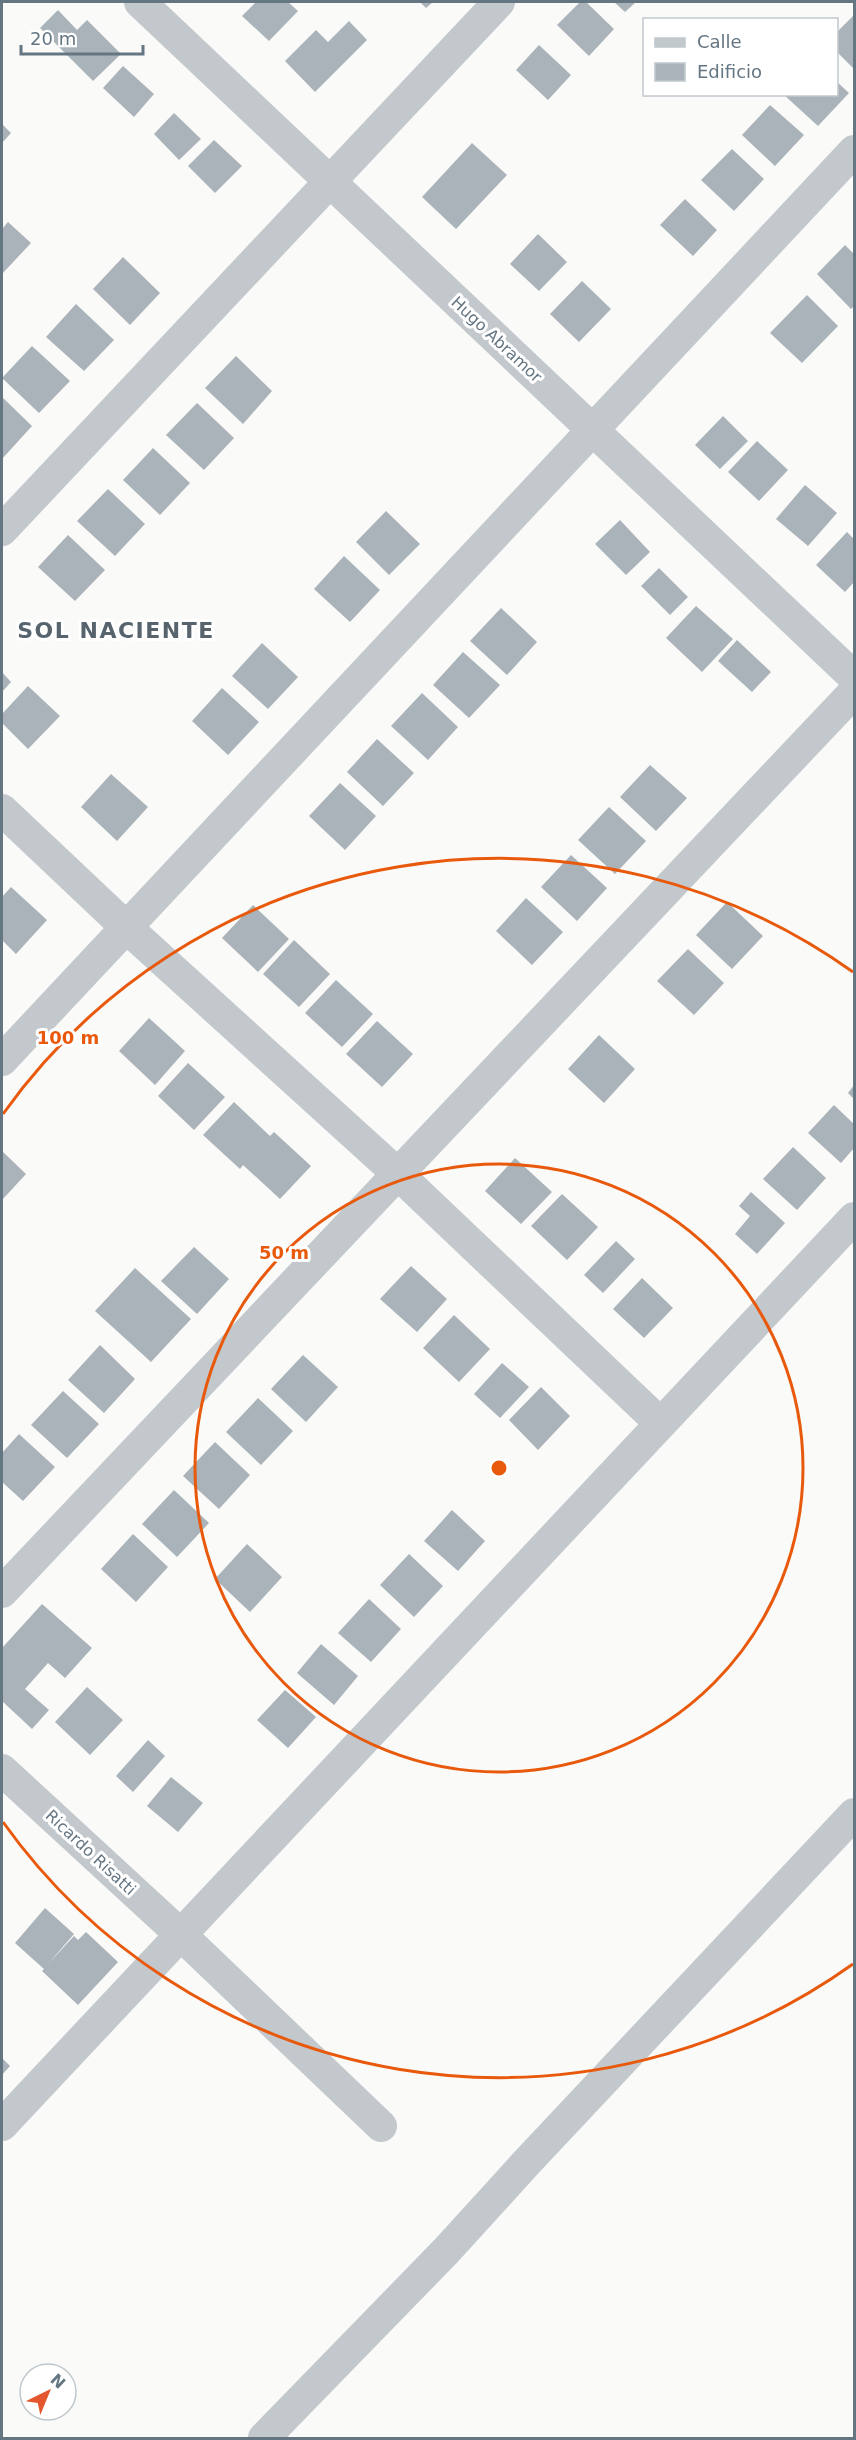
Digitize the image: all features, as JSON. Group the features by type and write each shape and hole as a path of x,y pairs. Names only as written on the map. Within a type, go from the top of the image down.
{"street":[{"name":"Hugo Abramor","path":"140,2 855,677"},
{"path":"2,530 499,2"},
{"path":"2,1060 855,151"},
{"path":"2,1592 855,692"},
{"path":"2,810 127,928 399,1175 660,1423"},
{"path":"2,2125 855,1218"},
{"name":"Ricardo Risatti","path":"2,1770 180,1934 381,2126"},
{"path":"264,2439 446,2251 855,1814"}],"building":[{"path":"256,2 288,2 298,11 269,41 242,16"},
{"path":"420,2 433,2 426,8"},
{"path":"580,2 586,2 614,29 589,56 557,25"},
{"path":"614,2 636,2 625,12"},
{"path":"58,10 77,30 87,20 121,54 93,81 40,28"},
{"path":"854,15 854,69 838,53 838,31"},
{"path":"349,21 367,40 315,92 285,61 316,30 328,42"},
{"path":"539,45 571,75 548,100 516,70"},
{"path":"123,66 154,94 134,117 103,88"},
{"path":"838,83 849,93 818,126 785,96 838,96"},
{"path":"770,105 804,135 775,166 742,135"},
{"path":"174,113 201,139 179,160 154,134"},
{"path":"2,124 11,133 2,143"},
{"path":"214,140 242,166 215,193 188,166"},
{"path":"472,143 507,175 456,229 422,197"},
{"path":"732,149 764,179 734,211 701,180"},
{"path":"685,199 717,230 693,256 660,225"},
{"path":"8,222 31,243 2,274 2,229"},
{"path":"538,234 567,262 539,291 510,264"},
{"path":"845,245 854,254 854,306 851,309 817,274"},
{"path":"123,257 160,293 130,325 93,289"},
{"path":"582,281 611,309 579,342 550,314"},
{"path":"807,295 838,326 802,363 770,333"},
{"path":"76,304 114,340 84,371 46,337"},
{"path":"32,346 70,381 39,413 2,378"},
{"path":"236,356 272,391 243,424 205,388"},
{"path":"2,397 32,426 2,459"},
{"path":"197,403 234,438 204,470 166,435"},
{"path":"723,416 748,441 720,469 695,445"},
{"path":"757,441 788,470 759,501 728,472"},
{"path":"153,448 190,483 160,515 123,480"},
{"path":"805,485 837,513 808,546 776,519"},
{"path":"108,489 145,524 115,556 77,521"},
{"path":"386,511 420,544 389,575 356,542"},
{"path":"620,520 650,552 626,575 595,544"},
{"path":"847,532 854,539 854,582 845,592 816,565"},
{"path":"68,535 105,570 75,601 38,567"},
{"path":"344,556 380,590 350,622 314,589"},
{"path":"659,568 688,597 670,615 641,586"},
{"path":"696,606 733,639 702,672 666,638"},
{"path":"501,608 537,642 507,675 470,641"},
{"path":"737,640 771,672 752,692 718,661"},
{"path":"262,643 298,677 268,709 232,676"},
{"path":"463,652 500,685 469,718 433,685"},
{"path":"2,672 11,682 2,692"},
{"path":"28,686 60,716 28,749 2,723 2,714"},
{"path":"222,688 259,722 228,755 192,721"},
{"path":"422,693 458,727 428,760 391,726"},
{"path":"377,739 414,773 383,806 347,772"},
{"path":"650,765 687,798 656,831 620,797"},
{"path":"111,774 148,807 117,841 81,807"},
{"path":"340,783 376,816 345,850 309,816"},
{"path":"609,807 646,841 615,874 578,840"},
{"path":"571,855 607,888 577,921 541,887"},
{"path":"11,887 47,920 16,954 2,940 2,897"},
{"path":"526,898 563,932 532,965 496,931"},
{"path":"727,902 763,936 732,969 696,935"},
{"path":"253,905 289,939 258,972 222,938"},
{"path":"294,940 330,974 299,1007 263,974"},
{"path":"688,949 724,983 694,1015 657,981"},
{"path":"336,980 373,1014 342,1047 305,1013"},
{"path":"149,1018 185,1051 155,1085 119,1051"},
{"path":"377,1021 413,1054 382,1087 346,1054"},
{"path":"599,1035 635,1069 604,1103 568,1069"},
{"path":"188,1063 225,1097 194,1130 158,1096"},
{"path":"854,1085 854,1099 848,1093"},
{"path":"234,1102 270,1136 274,1132 311,1166 280,1199 243,1165 240,1169 203,1135"},
{"path":"834,1105 854,1124 854,1148 841,1163 808,1133"},
{"path":"793,1147 826,1178 797,1210 763,1179"},
{"path":"2,1151 26,1174 2,1200"},
{"path":"515,1158 552,1192 521,1224 485,1191"},
{"path":"751,1192 785,1223 757,1254 735,1234 750,1216 739,1206"},
{"path":"562,1194 598,1227 567,1260 531,1226"},
{"path":"616,1241 635,1259 603,1293 584,1275"},
{"path":"194,1247 229,1279 197,1314 161,1281"},
{"path":"411,1266 447,1299 417,1332 380,1299"},
{"path":"135,1268 191,1319 151,1362 95,1311"},
{"path":"642,1278 673,1308 644,1338 613,1309"},
{"path":"454,1315 490,1349 459,1382 423,1348"},
{"path":"100,1345 135,1379 104,1413 68,1380"},
{"path":"303,1355 338,1387 306,1422 271,1389"},
{"path":"502,1363 529,1387 500,1418 474,1394"},
{"path":"541,1387 570,1416 538,1450 509,1420"},
{"path":"63,1391 99,1424 67,1458 31,1425"},
{"path":"258,1398 293,1431 261,1465 226,1432"},
{"path":"19,1434 55,1467 23,1501 2,1482 2,1453"},
{"path":"215,1442 250,1475 219,1509 183,1476"},
{"path":"174,1490 209,1523 177,1557 142,1524"},
{"path":"452,1510 485,1541 458,1571 424,1541"},
{"path":"133,1534 168,1567 136,1602 101,1569"},
{"path":"247,1544 282,1577 250,1612 215,1579"},
{"path":"409,1554 443,1586 414,1617 380,1585"},
{"path":"369,1599 401,1629 371,1662 338,1633"},
{"path":"42,1604 92,1648 65,1678 48,1663 25,1689 49,1710 32,1729 2,1701 2,1648"},
{"path":"321,1644 358,1676 334,1705 297,1673"},
{"path":"87,1687 123,1720 90,1755 55,1722"},
{"path":"285,1690 316,1717 288,1748 257,1720"},
{"path":"148,1740 165,1756 133,1792 116,1776"},
{"path":"171,1777 203,1803 178,1832 147,1806"},
{"path":"45,1908 74,1934 48,1964 74,1936 78,1940 86,1932 118,1962 78,2005 42,1971 44,1969 15,1943"},
{"path":"2,2058 10,2066 2,2075"}],"district":[{"name":"SOL NACIENTE","path":"116,630"}]}
